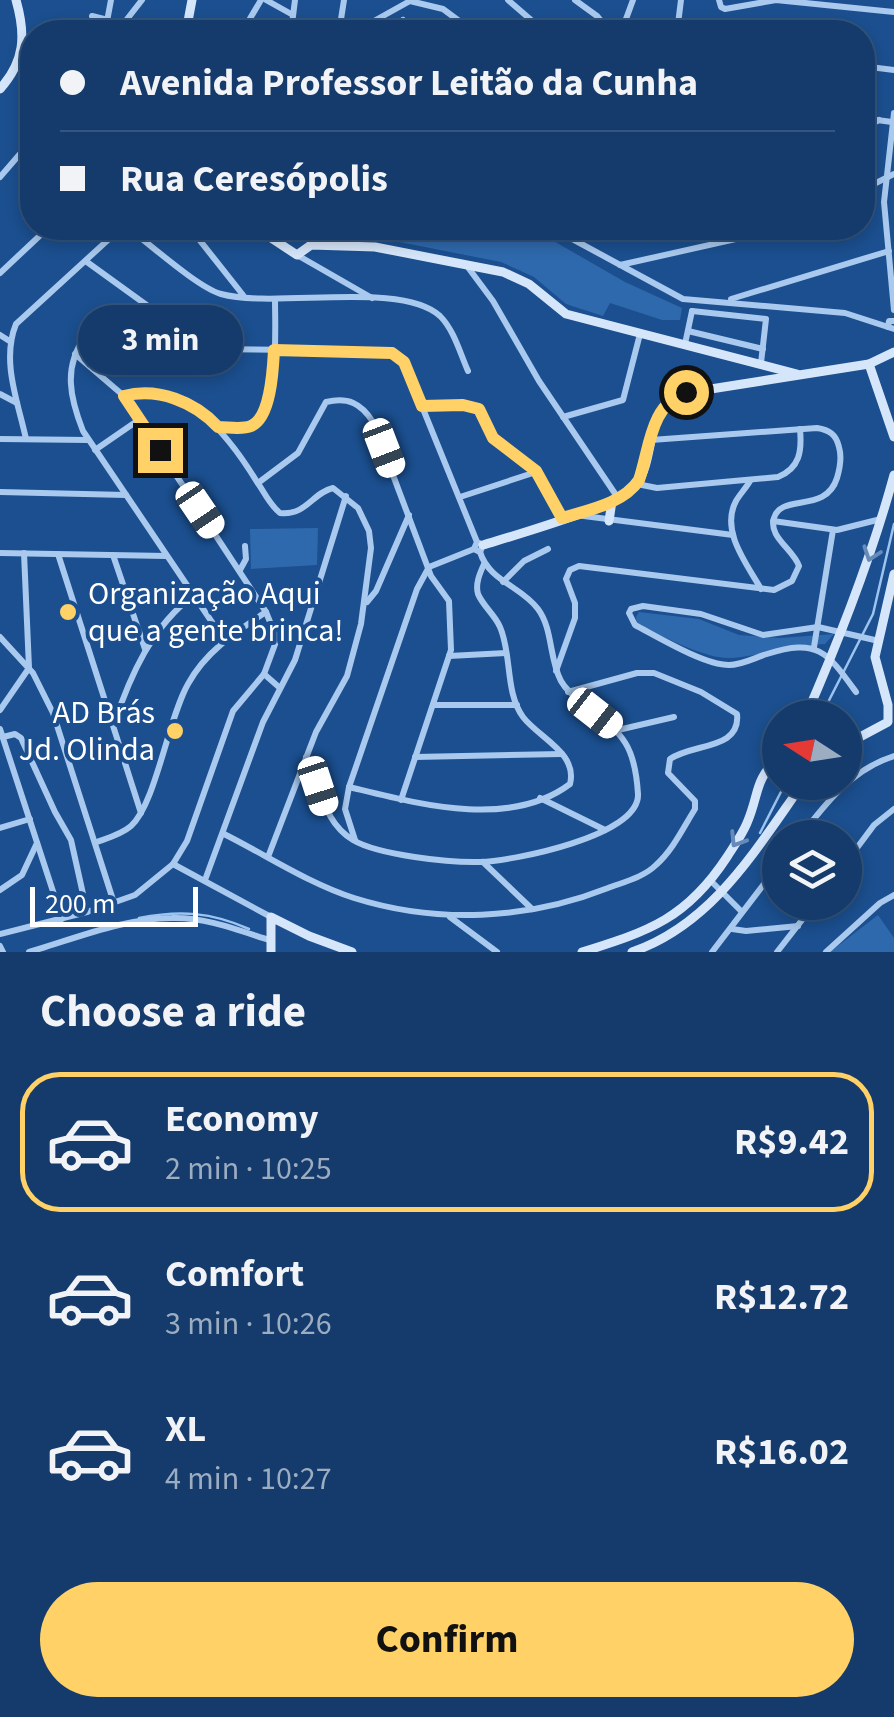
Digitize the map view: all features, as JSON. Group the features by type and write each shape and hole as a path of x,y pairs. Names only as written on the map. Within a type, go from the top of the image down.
{"street":[{"path":"92,16 108,20 111,0"},
{"path":"126,20 142,0"},
{"path":"263,0 293,15"},
{"path":"292,20 295,0"},
{"path":"508,0 531,20"},
{"path":"575,0 601,20"},
{"path":"719,0 726,10 770,0 815,1 894,12"},
{"path":"376,20 410,2 443,8 458,20"},
{"path":"399,6 403,20"},
{"path":"0,89 20,57"},
{"path":"875,119 893,118 884,220 890,254 894,338"},
{"path":"875,123 880,120"},
{"path":"0,178 20,154"},
{"path":"875,184 894,174"},
{"path":"0,272 35,240"},
{"path":"26,439 12,378 11,342 16,324 111,240"},
{"path":"141,240 214,291 275,299 374,298 416,304 436,313 451,332 468,371"},
{"path":"200,240 244,296"},
{"path":"270,240 374,298"},
{"path":"315,240 319,245"},
{"path":"573,240 666,293 694,301 845,313 891,325"},
{"path":"618,265 728,240"},
{"path":"297,255 309,246 319,245 384,248 488,268 518,278 566,314 796,374"},
{"path":"725,301 890,254"},
{"path":"87,262 207,349"},
{"path":"467,266 493,301 615,500 609,521"},
{"path":"218,427 247,427 261,417 271,385 275,299"},
{"path":"684,344 694,301"},
{"path":"692,311 764,318 767,322 761,363"},
{"path":"688,331 762,349"},
{"path":"563,417 623,400 640,332"},
{"path":"0,335 11,342"},
{"path":"224,640 88,440 70,388 75,353 88,336 126,349 392,353 404,362 484,564 540,611 556,671 568,692 618,730 632,752 638,800 633,810 606,830 540,854 483,862 424,858 356,842 328,816 306,756"},
{"path":"173,351 186,348 193,340"},
{"path":"356,842 345,809 348,787 429,566 615,500 637,484 661,410 679,394 869,364 894,352"},
{"path":"0,934 114,903 147,888 173,864 187,841 233,712 264,674 277,639 266,612 240,570 124,396 75,353"},
{"path":"869,364 894,437"},
{"path":"124,396 140,392 162,394 201,412 218,427 272,506 284,514 303,510 330,488 346,496 363,516 370,539 364,605 346,676 306,756 268,856"},
{"path":"0,394 18,404"},
{"path":"258,483 298,453 323,404 330,400 362,406 373,422 433,580 449,601 453,631 449,656 402,800"},
{"path":"422,406 478,408 493,438 536,472 568,516 733,535"},
{"path":"95,450 140,419"},
{"path":"556,671 575,618 575,603 566,579 574,568 782,588 799,570 796,558 774,532 780,508 826,496 838,475 840,450 832,434 816,428 650,440"},
{"path":"637,484 657,488 772,478 791,470 800,456 800,429"},
{"path":"0,438 88,440"},
{"path":"460,497 536,472"},
{"path":"814,700 843,633 894,474"},
{"path":"751,480 734,504 733,535 762,589"},
{"path":"0,492 126,495"},
{"path":"206,880 263,722 295,660 346,496"},
{"path":"364,605 376,591 410,514"},
{"path":"774,521 833,530 882,519"},
{"path":"814,647 833,530"},
{"path":"240,570 246,559 245,546"},
{"path":"503,582 524,561 548,549"},
{"path":"0,553 167,556"},
{"path":"0,710 29,668 24,553"},
{"path":"58,554 142,814"},
{"path":"113,555 145,650"},
{"path":"348,787 432,805 486,808 540,798 570,784 571,766 525,719 516,704 499,625 478,593 484,564"},
{"path":"862,736 891,721 876,659 894,574"},
{"path":"113,726 145,650 168,620 194,596"},
{"path":"856,692 832,658 814,647 722,665 635,625 628,616 631,609 643,606 685,611 763,635 818,627 879,641"},
{"path":"96,842 126,830 142,814 187,684 224,640 266,612"},
{"path":"882,627 894,630"},
{"path":"0,637 29,668 53,712 114,903"},
{"path":"449,656 506,653"},
{"path":"224,834 354,898 418,913 450,916 532,910 594,894 656,866 674,844 696,806 668,773 670,758 730,738 738,724 737,714 733,708 654,673 568,692"},
{"path":"264,674 280,688"},
{"path":"433,705 516,704"},
{"path":"618,730 674,716"},
{"path":"62,919 1,733 21,738 54,812 68,833 87,912"},
{"path":"415,757 562,754"},
{"path":"814,820 845,784 878,761 894,756"},
{"path":"582,952 660,923 694,900 711,881 746,825 762,775"},
{"path":"540,798 606,830"},
{"path":"632,952 670,937 697,917 722,892 791,800"},
{"path":"862,841 894,809"},
{"path":"0,828 30,819"},
{"path":"0,890 22,876 37,843"},
{"path":"483,862 532,910"},
{"path":"173,864 309,936 352,952"},
{"path":"711,881 742,912"},
{"path":"712,952 762,886"},
{"path":"826,952 894,895"},
{"path":"450,916 497,952"},
{"path":"271,917 271,952"},
{"path":"29,952 140,922 171,918 209,923 269,940"},
{"path":"777,952 802,920"},
{"path":"732,929 798,926"}],"shaded area":[{"path":"389,240 552,240 625,282 682,308 680,320 662,320 610,303 603,316 566,304 534,277 501,262"},
{"path":"318,528 317,565 251,569 250,529"},
{"path":"639,612 699,619 739,635 780,638 834,634 825,644 721,658 637,625"},
{"path":"878,915 894,938 894,952 830,952"}],"waterway":[{"path":"829,700 873,614 894,524"},
{"path":"760,833 777,800"},
{"path":"139,918 195,914 249,929"}],"place":[{"name":"Organização Aqui que a gente brinca!","path":"68,612"},
{"name":"AD Brás Jd. Olinda","path":"175,731"}],"route":[{"path":"160,450 124,396 140,392 162,394 201,412 218,427 247,427 263,412 271,385 274,350 381,351 404,362 422,406 463,405 479,409 493,438 536,471 562,518 605,504 633,489 661,410 686,392"}]}
